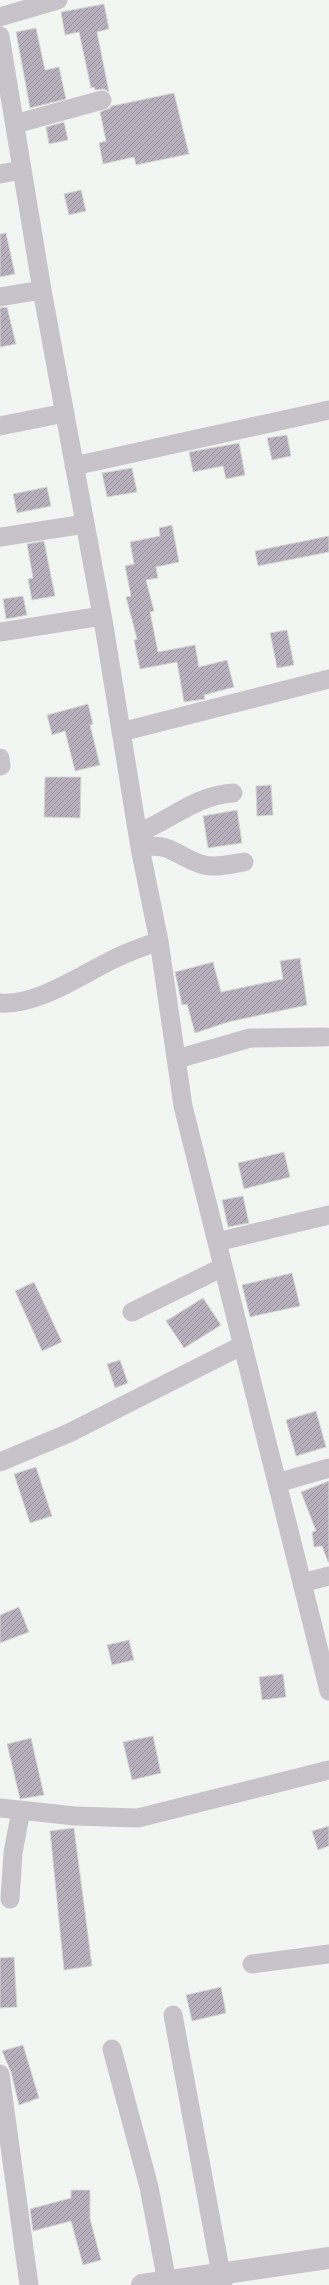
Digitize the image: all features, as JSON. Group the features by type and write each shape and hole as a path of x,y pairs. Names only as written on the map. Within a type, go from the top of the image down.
{"street":[{"path":"0,17 58,0"},
{"path":"0,36 42,290 102,616 139,840 159,940 183,1106 329,1691"},
{"path":"15,124 102,100"},
{"path":"0,174 22,170"},
{"path":"0,297 42,290"},
{"path":"74,466 329,410"},
{"path":"0,426 65,413"},
{"path":"0,537 85,524"},
{"path":"0,632 102,616"},
{"path":"121,732 329,679"},
{"path":"139,840 166,820 204,798 233,793"},
{"path":"139,840 152,845 173,849 205,865 244,862"},
{"path":"0,1003 13,1003 29,1000 117,957 159,940"},
{"path":"177,1059 250,1038 326,1036"},
{"path":"217,1242 329,1215"},
{"path":"132,1312 223,1267"},
{"path":"0,1462 69,1433 243,1345"},
{"path":"277,1483 329,1468"},
{"path":"302,1583 329,1576"},
{"path":"0,1808 75,1816 138,1818 329,1770"},
{"path":"10,1899 13,1853 21,1810"},
{"path":"252,1964 329,1954"},
{"path":"173,2015 223,2280"},
{"path":"112,2049 149,2187 167,2282"},
{"path":"0,2074 29,2285"},
{"path":"142,2285 167,2282 223,2280 329,2258"}],"building":[{"path":"104,4 109,29 97,32 109,92 104,89 95,90 94,87 91,88 79,32 65,35 61,12"},
{"path":"36,28 45,70 59,67 66,99 30,108 16,32"},
{"path":"174,93 189,154 136,165 134,157 103,164 99,143 106,141 100,112 110,108 112,105"},
{"path":"64,122 68,140 49,144 46,127"},
{"path":"81,190 86,211 69,215 64,194"},
{"path":"6,233 15,274 0,277 0,234"},
{"path":"7,307 16,344 0,347 0,308"},
{"path":"287,435 291,456 272,460 267,438"},
{"path":"239,443 245,475 226,479 223,466 193,472 189,452"},
{"path":"132,468 137,492 107,497 102,473"},
{"path":"47,487 51,506 17,513 13,494"},
{"path":"172,525 179,562 156,567 158,578 146,580 154,611 150,612 158,652 195,645 199,667 227,660 234,687 204,695 205,699 184,702 177,662 140,669 134,640 137,639 126,597 131,596 125,566 134,564 130,542 160,536 159,528"},
{"path":"329,536 329,552 258,566 255,551"},
{"path":"44,541 55,596 32,600 28,579 33,578 27,544"},
{"path":"23,596 27,615 6,619 3,599"},
{"path":"287,630 294,665 277,668 270,633"},
{"path":"88,704 93,724 90,725 100,765 75,771 65,731 52,735 47,715"},
{"path":"45,777 81,777 80,818 44,817"},
{"path":"271,785 273,815 257,816 256,786"},
{"path":"237,810 242,843 208,848 203,816"},
{"path":"300,958 307,1005 228,1022 195,1033 187,1004 182,1005 175,972 213,962 221,992 283,979 280,961"},
{"path":"284,1152 290,1177 244,1189 238,1163"},
{"path":"243,1196 249,1223 228,1227 222,1200"},
{"path":"292,1273 300,1306 250,1317 242,1285"},
{"path":"34,1282 62,1342 42,1351 15,1291"},
{"path":"203,1298 221,1325 184,1348 166,1321"},
{"path":"120,1360 128,1383 115,1388 107,1364"},
{"path":"316,1411 326,1447 296,1456 286,1420"},
{"path":"36,1467 52,1516 30,1523 14,1474"},
{"path":"329,1481 328,1562 322,1546 314,1547 312,1532 316,1531 301,1492"},
{"path":"19,1607 29,1632 0,1643 0,1615"},
{"path":"129,1640 134,1660 112,1665 107,1645"},
{"path":"283,1674 286,1697 262,1700 259,1677"},
{"path":"153,1736 161,1773 132,1780 123,1742"},
{"path":"31,1738 44,1795 20,1799 7,1744"},
{"path":"329,1826 329,1846 318,1850 312,1831"},
{"path":"74,1828 92,1966 64,1970 50,1831"},
{"path":"14,1957 17,2007 0,2008 0,1958"},
{"path":"221,1987 226,2013 192,2021 186,1995"},
{"path":"23,2045 39,2098 19,2105 11,2072 2,2051"},
{"path":"71,2190 90,2190 90,2219 101,2260 83,2265 71,2221 33,2231 30,2209 71,2198"}]}
